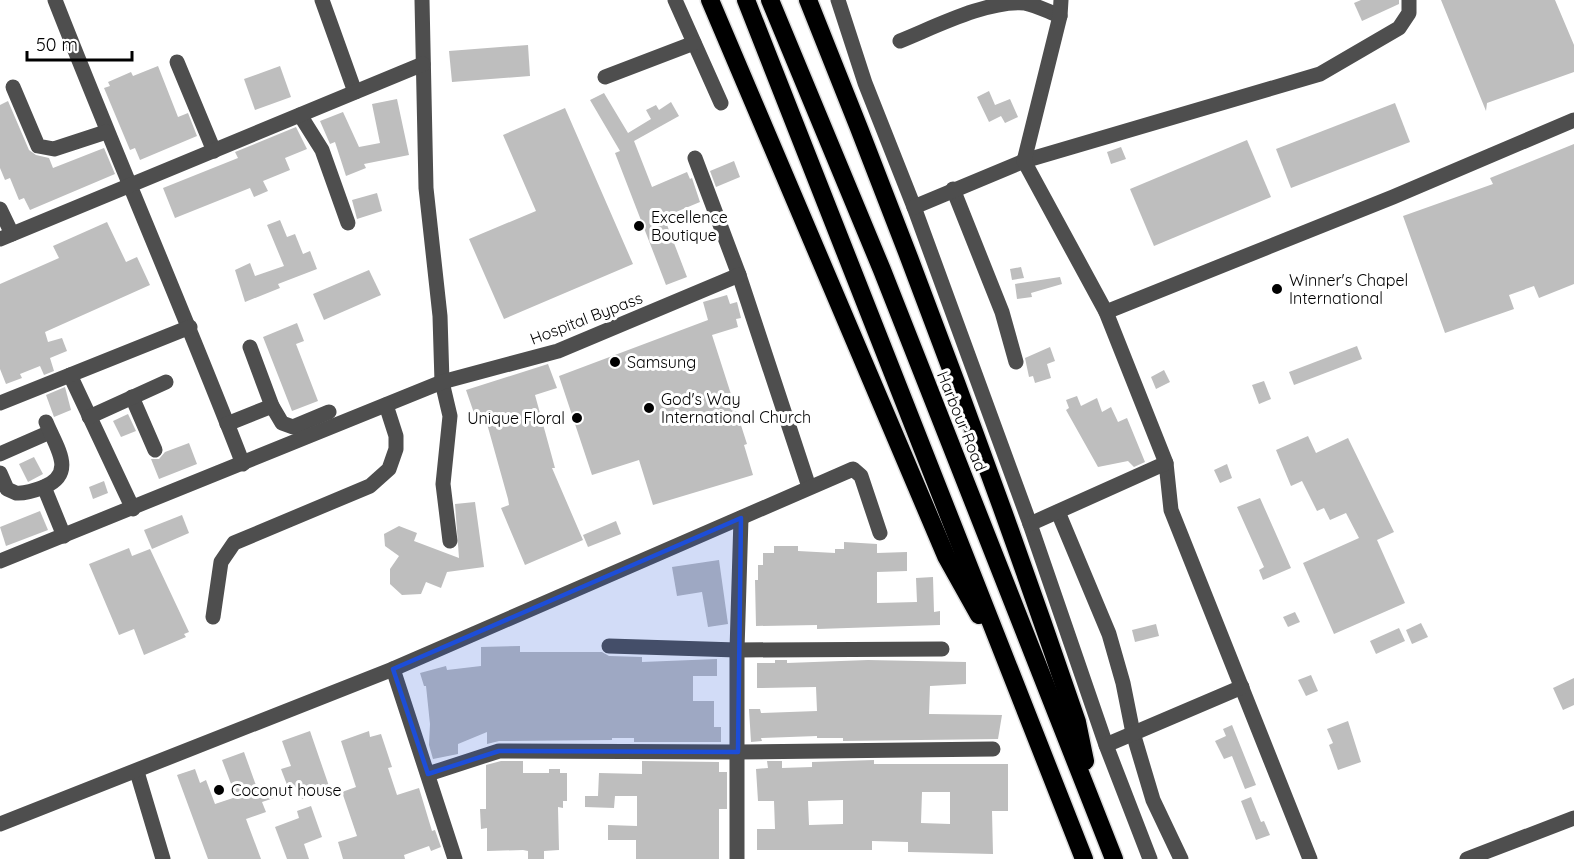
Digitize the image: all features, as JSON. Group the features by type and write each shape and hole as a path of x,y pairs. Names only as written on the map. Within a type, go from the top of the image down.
{"highway":[{"path":"710,0 946,556 971,602 998,640"},
{"path":"746,0 1084,859"},
{"name":"Harbour Road","path":"770,0 919,364 1114,859"},
{"path":"808,0 933,316 980,444 1077,722 1092,802"}],"street":[{"path":"55,0 128,187 190,327 243,465"},
{"path":"321,0 356,92"},
{"path":"422,0 426,189 440,316 442,382 450,416 443,484 450,541"},
{"path":"675,0 721,103"},
{"name":"Harbour Road","path":"838,0 865,83 914,207 1030,524 1106,745 1150,859"},
{"path":"1061,0 1060,16 1024,161 1106,312 1166,463 1171,510 1310,859"},
{"path":"914,207 1024,161 1320,74 1398,28 1408,13 1409,0"},
{"path":"900,41 991,4 1018,1 1060,16"},
{"path":"605,77 694,43"},
{"path":"177,62 214,151"},
{"path":"0,209 6,236 423,64"},
{"path":"13,87 38,146 54,150 106,132"},
{"path":"300,115 322,150 348,223"},
{"path":"1106,312 1393,197 1574,120"},
{"path":"695,158 739,275 809,487"},
{"path":"953,189 1002,312 1016,362"},
{"name":"Hospital Bypass","path":"309,429 386,405 442,382 558,351 739,275"},
{"path":"0,403 190,327"},
{"path":"250,347 272,406 286,426 309,429"},
{"path":"70,375 133,509"},
{"path":"89,417 166,382"},
{"path":"132,398 155,450"},
{"path":"213,617 221,562 234,543 370,486 389,469 394,460 396,443 386,405"},
{"path":"227,424 272,406"},
{"path":"0,561 243,465 309,429 329,412"},
{"path":"0,454 48,427 63,468 59,479 44,487 16,494 7,489 0,473"},
{"path":"1030,524 1166,463"},
{"path":"1,820 138,772 393,669 853,469 861,476 880,533"},
{"path":"44,487 64,536"},
{"path":"1058,512 1109,634 1123,683 1132,734 1153,800 1181,859"},
{"path":"737,859 736,650 741,518"},
{"path":"609,646 736,650 942,649"},
{"path":"393,669 455,859"},
{"path":"1106,745 1242,687"},
{"path":"428,774 499,751 738,752 993,749"},
{"path":"138,772 164,859"},
{"path":"1467,859 1574,818"}],"highlighted area":[{"path":"741,518 738,752 499,751 428,774 393,669"}],"building":[{"path":"1361,0 1399,0 1399,4 1362,21 1354,3"},
{"path":"1441,0 1555,0 1574,45 1574,72 1487,103 1486,111"},
{"path":"528,45 530,76 452,82 449,51"},
{"path":"158,66 178,117 188,113 197,136 140,160 135,148 130,150 104,88 110,86 108,82 131,72 133,76"},
{"path":"280,66 291,97 255,110 244,79"},
{"path":"989,91 995,105 1010,99 1018,117 1005,123 1001,116 989,122 977,97"},
{"path":"604,93 628,133 651,119 646,110 656,105 659,110 671,102 679,116 634,141 652,187 687,172 690,179 692,178 700,202 664,217 687,277 666,285 615,153 620,151 590,100"},
{"path":"397,99 409,155 364,164 366,168 346,176 335,142 330,144 320,121 343,112 359,147 380,143 372,104"},
{"path":"8,101 29,150 36,155 49,158 53,168 104,148 115,174 30,210 24,198 19,200 10,178 5,180 0,168 0,105"},
{"path":"1395,103 1410,142 1291,188 1276,149"},
{"path":"565,108 633,264 504,319 469,239 536,211 503,135"},
{"path":"296,127 307,149 285,158 290,170 263,181 268,191 254,197 250,188 175,218 163,188 238,158 235,152"},
{"path":"1247,140 1271,197 1154,246 1130,189"},
{"path":"1574,144 1574,284 1539,298 1534,286 1509,295 1514,309 1445,333 1403,216 1493,184 1490,178"},
{"path":"1121,147 1126,159 1111,164 1107,152"},
{"path":"734,161 740,177 716,187 710,171"},
{"path":"377,193 382,211 357,219 352,200"},
{"path":"280,220 287,237 295,234 303,254 310,251 317,269 278,284 280,288 245,302 235,270 250,263 255,276 284,266 267,225"},
{"path":"107,222 126,262 137,257 150,285 45,332 48,342 62,338 67,351 50,358 54,371 44,375 40,366 20,374 22,378 6,384 0,369 0,284 59,258 53,246"},
{"path":"1021,267 1024,278 1012,280 1010,269"},
{"path":"369,270 381,295 324,320 313,294"},
{"path":"1060,277 1062,284 1031,293 1032,297 1017,299 1015,284"},
{"path":"727,295 730,304 737,302 741,318 736,319 738,327 712,335 747,444 744,445 753,475 653,505 639,460 592,475 559,376 708,320 703,302"},
{"path":"297,323 304,341 296,344 318,401 292,411 263,337"},
{"path":"1357,346 1362,359 1294,385 1289,372"},
{"path":"1050,347 1055,361 1047,364 1051,378 1035,383 1033,376 1029,377 1025,358"},
{"path":"548,364 557,388 535,395 555,468 552,468 583,540 525,565 501,508 509,505 508,499 484,413 475,416 466,390"},
{"path":"1164,370 1170,382 1156,389 1151,377"},
{"path":"1264,381 1271,399 1259,404 1252,385"},
{"path":"65,387 71,410 54,417 46,395"},
{"path":"1077,396 1081,406 1097,398 1102,412 1111,407 1118,422 1127,418 1145,462 1134,467 1128,461 1098,467 1066,410 1069,408 1066,400"},
{"path":"128,414 136,431 121,437 113,421"},
{"path":"1308,436 1316,453 1348,438 1394,532 1377,540 1405,603 1334,634 1303,563 1359,538 1346,513 1330,520 1324,508 1317,511 1302,481 1291,486 1276,450"},
{"path":"189,443 197,464 159,479 151,459 159,459 165,452"},
{"path":"34,457 43,474 28,482 19,464"},
{"path":"1227,464 1232,478 1220,483 1214,470"},
{"path":"104,481 108,493 93,499 89,487"},
{"path":"1260,498 1291,568 1263,580 1259,570 1264,567 1237,507"},
{"path":"475,502 484,567 447,572 441,588 426,582 421,594 402,595 390,584 390,569 399,556 385,546 384,534 399,526 417,533 414,541 459,558 455,504"},
{"path":"40,511 48,530 6,546 0,527"},
{"path":"182,515 189,533 152,549 144,530"},
{"path":"616,521 621,534 588,547 583,535"},
{"path":"844,542 877,544 877,553 907,552 907,571 877,572 877,603 917,602 916,578 933,577 934,612 940,611 940,625 817,629 817,625 756,626 755,580 758,580 758,565 763,565 763,553 774,553 774,546 798,546 798,551 835,553 835,549 844,549"},
{"path":"129,548 132,556 150,549 189,632 184,634 186,637 144,655 134,629 119,635 89,564"},
{"path":"719,560 728,624 708,627 702,592 677,596 672,567"},
{"path":"1295,612 1300,622 1288,627 1283,617"},
{"path":"1421,623 1428,637 1412,644 1406,630"},
{"path":"1156,624 1159,636 1135,642 1132,630"},
{"path":"1399,628 1405,641 1376,654 1370,641"},
{"path":"520,646 520,652 602,652 609,656 642,657 642,662 717,659 717,676 693,676 693,701 714,701 714,727 721,727 721,742 634,742 634,738 612,738 612,740 499,741 487,744 487,732 458,744 458,754 433,759 429,745 430,724 426,686 424,686 420,673 446,666 447,670 481,666 481,647"},
{"path":"775,660 787,660 787,663 868,660 966,662 966,684 930,686 929,714 1002,715 998,739 843,741 843,738 817,738 817,736 761,738 762,741 751,742 749,709 760,709 761,713 817,711 816,687 757,688 757,663 775,663"},
{"path":"1311,675 1318,691 1306,696 1298,680"},
{"path":"1574,678 1574,705 1563,710 1553,688"},
{"path":"1348,721 1361,762 1338,770 1329,745 1333,743 1327,729"},
{"path":"1232,725 1256,785 1245,789 1232,756 1224,759 1215,741 1226,736 1223,729"},
{"path":"310,731 330,789 302,799 298,786 289,790 281,769 291,766 282,741"},
{"path":"369,731 370,737 381,734 392,767 388,768 397,795 419,788 432,831 435,830 441,847 431,851 429,846 404,855 405,859 343,859 338,842 357,836 342,792 356,787 341,741"},
{"path":"244,752 258,791 269,787 274,798 262,802 266,812 246,819 261,859 208,859 177,775 195,769 200,783 206,780 215,804 236,797 222,760"},
{"path":"874,760 874,764 1008,764 1008,811 992,811 993,854 908,852 908,842 872,841 872,850 757,850 757,829 775,829 774,801 758,801 756,769 768,768 767,761 782,761 782,768 812,767 812,762","holes":["922,792 950,792 950,824 921,823","843,800 843,824 809,825 808,801"]},
{"path":"501,761 523,761 523,773 549,773 549,769 560,769 560,773 567,773 567,801 563,801 563,808 558,807 559,850 544,851 544,859 528,859 528,851 523,850 487,851 487,828 481,829 480,809 486,809 486,765"},
{"path":"642,761 719,762 719,772 727,772 727,809 719,809 719,859 636,859 636,840 608,840 608,825 637,826 637,796 615,796 614,808 585,807 585,796 598,796 599,773 642,774"},
{"path":"1251,797 1261,822 1264,821 1270,835 1256,840 1241,801"},
{"path":"311,806 322,837 304,844 309,859 287,859 275,827 299,818 297,811"}],"place":[{"name":"Excellence Boutique","path":"639,226"},
{"name":"Winner's Chapel International","path":"1277,289"},
{"name":"Samsung","path":"615,362"},
{"name":"God's Way International Church","path":"649,408"},
{"name":"Unique Floral","path":"577,418"},
{"name":"Coconut house","path":"219,790"}]}
